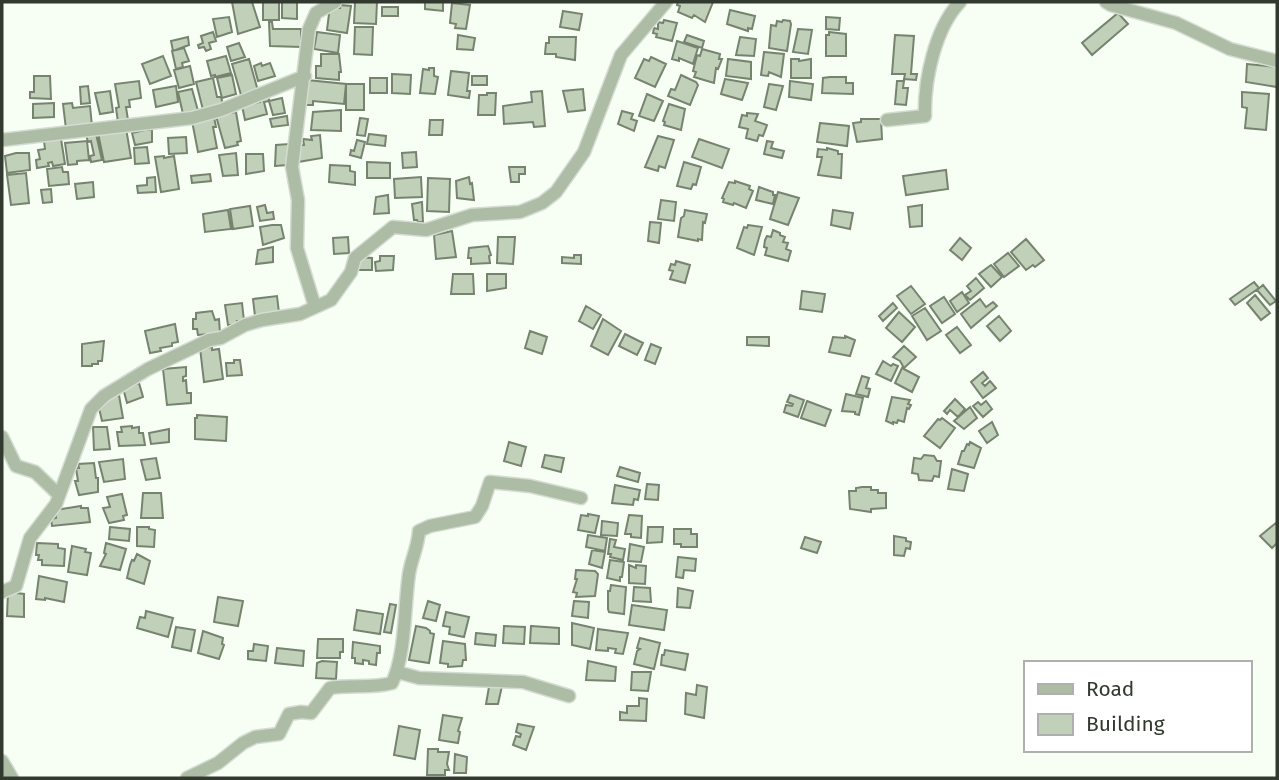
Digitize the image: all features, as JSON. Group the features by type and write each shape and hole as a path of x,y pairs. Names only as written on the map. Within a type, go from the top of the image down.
{"street":[{"path":"315,307 297,248 298,200 292,167 309,29 316,13 335,2"},
{"path":"2,592 16,586 30,538 56,504 91,409 104,396 148,369 209,340 221,338 245,325 262,320 300,314 331,300 351,272 355,258 393,227 426,230 472,215 520,212 542,204 556,192 584,152 621,55 666,2"},
{"path":"887,120 925,116 924,99 938,34 952,9 960,2"},
{"path":"1106,2 1176,23 1230,49 1277,61"},
{"path":"2,140 192,118 220,110 305,76"},
{"path":"2,438 16,466 35,472 59,495"},
{"path":"187,778 218,763 255,737 279,734 289,714 311,713 330,688 342,685 379,687 392,683 397,672 409,571 418,548 419,531 430,526 475,517 482,506 490,482 530,486 581,498"},
{"path":"397,672 419,678 523,682 569,696"},
{"path":"2,761 12,778"}],"building":[{"path":"232,2 252,2 260,27 238,34"},
{"path":"263,2 279,2 279,20 263,20"},
{"path":"282,2 297,2 297,19 282,18"},
{"path":"355,2 377,2 376,24 354,23"},
{"path":"425,2 443,2 443,11 425,9"},
{"path":"678,2 713,2 705,22 694,15 692,18 678,12"},
{"path":"452,3 470,5 466,29 455,28 456,24 450,23"},
{"path":"340,5 351,6 347,33 327,30 330,6 340,8"},
{"path":"382,7 398,7 398,16 382,16"},
{"path":"730,10 755,16 752,29 748,28 748,31 727,24"},
{"path":"563,11 582,14 579,30 560,27"},
{"path":"1118,13 1128,24 1092,55 1082,43"},
{"path":"229,17 232,32 217,37 213,19"},
{"path":"826,17 840,18 839,30 826,29"},
{"path":"664,20 677,23 672,41 656,37 657,34 653,33 654,28 658,29 658,22 663,23"},
{"path":"777,21 790,21 791,24 787,51 769,48 771,25 776,26"},
{"path":"269,22 272,22 273,29 301,29 301,47 270,46"},
{"path":"355,27 373,27 372,55 354,54"},
{"path":"798,29 812,30 808,54 793,52"},
{"path":"213,32 216,41 209,43 211,49 206,51 204,47 199,48 198,45 203,43 201,36"},
{"path":"317,32 340,35 338,53 314,49"},
{"path":"829,32 846,34 846,56 826,56 826,35 829,35"},
{"path":"458,35 475,38 473,50 457,49"},
{"path":"687,35 704,41 702,48 684,42"},
{"path":"895,35 914,36 911,74 917,74 916,80 904,79 905,74 892,74"},
{"path":"188,37 189,45 173,51 171,41"},
{"path":"549,37 576,37 575,60 556,57 556,54 545,54"},
{"path":"740,37 756,39 754,56 736,55"},
{"path":"677,41 698,48 693,64 679,58 679,61 672,59"},
{"path":"239,43 245,57 231,61 227,47"},
{"path":"184,48 189,61 176,69 172,51"},
{"path":"702,49 720,54 719,59 722,59 718,69 716,68 714,83 694,77 697,55 700,56"},
{"path":"764,52 784,54 781,77 769,72 768,76 761,75"},
{"path":"321,54 339,54 339,80 316,78 316,66 321,66"},
{"path":"163,56 171,76 150,84 142,64"},
{"path":"226,56 231,73 211,76 207,61"},
{"path":"651,57 666,64 655,87 635,78 644,59 649,61"},
{"path":"249,59 258,91 241,95 232,64"},
{"path":"728,59 751,62 751,79 726,76"},
{"path":"791,59 811,59 811,78 791,78"},
{"path":"261,63 262,66 270,63 275,76 258,81 254,66"},
{"path":"1247,64 1277,67 1277,87 1246,82"},
{"path":"190,66 194,84 179,88 174,70"},
{"path":"434,68 434,76 438,77 435,94 420,93 423,69"},
{"path":"451,71 469,73 469,98 448,95"},
{"path":"392,74 411,75 410,94 392,93"},
{"path":"232,75 236,94 222,98 217,78"},
{"path":"681,75 698,85 690,105 668,96 671,89 675,90"},
{"path":"34,76 50,76 51,99 30,98 30,92 34,92"},
{"path":"472,76 487,76 487,85 472,85"},
{"path":"846,77 846,83 853,83 853,94 822,93 823,78"},
{"path":"213,78 217,97 221,97 224,108 204,114 196,82"},
{"path":"370,78 387,78 387,93 370,93"},
{"path":"725,79 748,83 742,100 721,94"},
{"path":"307,80 346,84 344,104 313,101 313,105 305,105"},
{"path":"139,81 141,98 129,100 130,107 126,107 128,120 118,122 116,108 119,107 115,84"},
{"path":"790,81 813,84 811,100 789,97"},
{"path":"897,81 904,81 903,88 908,88 906,105 895,104"},
{"path":"346,84 364,84 364,110 346,110"},
{"path":"769,84 783,86 776,110 764,107"},
{"path":"88,86 90,103 81,104 80,87"},
{"path":"176,86 178,102 156,107 153,90"},
{"path":"192,89 198,111 183,114 178,92"},
{"path":"583,89 585,110 568,112 563,91"},
{"path":"110,91 113,112 100,114 95,93"},
{"path":"542,91 545,126 534,127 533,122 504,124 503,106 532,102 531,92"},
{"path":"1242,92 1269,94 1266,130 1245,128 1247,108 1242,107"},
{"path":"496,93 495,115 478,115 479,95"},
{"path":"647,94 663,101 654,121 639,116"},
{"path":"268,95 269,101 264,102 267,114 245,120 242,106 260,102 258,97"},
{"path":"282,98 285,113 273,115 269,101"},
{"path":"54,103 54,117 33,118 33,104"},
{"path":"72,103 73,108 90,106 92,126 66,129 63,104"},
{"path":"669,104 685,109 681,130 664,125"},
{"path":"341,110 341,131 311,130 313,112"},
{"path":"622,111 633,114 631,119 637,121 634,131 618,124"},
{"path":"236,112 241,141 237,142 238,145 225,148 216,116"},
{"path":"747,113 758,114 755,121 767,125 763,136 759,135 757,141 746,138 748,129 739,127 742,115 747,116"},
{"path":"287,116 288,125 272,127 270,119"},
{"path":"214,117 217,148 198,152 192,121"},
{"path":"360,118 368,119 365,136 357,135"},
{"path":"861,119 881,119 882,139 857,142 853,123 861,122"},
{"path":"430,120 443,120 442,135 429,135"},
{"path":"820,123 849,126 847,146 817,142"},
{"path":"126,128 131,158 104,162 98,133"},
{"path":"152,130 152,142 135,145 132,133"},
{"path":"96,134 102,160 91,162 90,156 94,155 91,141 88,142 86,135"},
{"path":"369,134 386,136 385,146 367,144"},
{"path":"320,135 322,158 298,162 297,146 304,145 303,139 312,140 311,136"},
{"path":"658,136 674,140 665,168 659,166 658,171 645,167"},
{"path":"186,137 187,153 169,154 168,138"},
{"path":"61,139 65,164 53,166 52,162 48,163 49,166 37,168 36,160 40,159 38,150 45,149 44,141"},
{"path":"699,139 729,149 722,168 692,157"},
{"path":"357,140 365,142 361,158 350,155"},
{"path":"87,141 89,160 68,165 65,143"},
{"path":"767,141 773,142 771,148 784,151 782,158 764,154"},
{"path":"289,144 288,165 275,166 276,145"},
{"path":"147,147 149,163 135,164 134,148"},
{"path":"827,148 842,154 841,178 818,175 822,157 817,157 818,149"},
{"path":"416,152 417,167 403,168 402,153"},
{"path":"29,153 30,170 7,173 5,156"},
{"path":"236,153 238,175 223,176 219,155"},
{"path":"246,154 263,154 264,171 246,174"},
{"path":"174,156 179,189 161,192 155,157"},
{"path":"367,162 390,163 390,178 367,178"},
{"path":"684,162 701,167 696,185 693,184 691,189 677,186"},
{"path":"330,165 350,166 350,171 355,172 355,185 329,182"},
{"path":"62,167 63,172 68,172 69,184 49,186 47,169"},
{"path":"509,167 525,167 525,174 519,174 519,182 511,182"},
{"path":"946,170 948,189 906,195 903,176"},
{"path":"26,173 29,203 11,205 7,175"},
{"path":"210,174 211,181 192,183 191,176"},
{"path":"155,177 156,192 138,193 137,186 147,185 147,178"},
{"path":"421,177 422,197 395,198 394,179"},
{"path":"469,177 474,200 457,198 456,181"},
{"path":"428,178 450,179 449,212 427,211"},
{"path":"735,181 750,186 749,189 753,191 746,208 723,202 722,198 729,182"},
{"path":"93,182 94,197 77,199 75,184"},
{"path":"759,187 773,192 773,204 756,200"},
{"path":"51,189 52,202 43,203 41,190"},
{"path":"778,192 799,198 788,225 770,219"},
{"path":"388,195 389,213 374,214 376,197"},
{"path":"661,200 676,202 674,221 658,219"},
{"path":"422,202 423,222 418,222 414,220 412,204"},
{"path":"265,205 267,213 273,212 274,219 260,221 257,207"},
{"path":"922,205 922,226 910,227 908,207"},
{"path":"250,206 253,226 233,229 230,209"},
{"path":"228,210 231,229 205,232 203,214"},
{"path":"685,210 707,214 705,223 703,222 702,240 678,237"},
{"path":"833,210 853,213 850,229 831,225"},
{"path":"650,222 661,223 659,243 648,241"},
{"path":"281,225 284,238 263,245 260,227"},
{"path":"748,225 762,227 754,255 737,248 744,227 747,228"},
{"path":"773,230 785,237 783,242 788,243 786,249 791,251 788,261 765,255 765,240 767,236 771,237"},
{"path":"452,231 456,257 436,259 434,235"},
{"path":"348,237 349,253 334,254 333,238"},
{"path":"498,237 515,237 513,264 497,263"},
{"path":"960,238 971,248 962,260 950,250"},
{"path":"1026,239 1044,260 1026,270 1011,252"},
{"path":"488,246 490,263 471,264 471,258 468,258 469,248"},
{"path":"273,247 273,262 256,264 258,250"},
{"path":"1008,253 1019,266 1004,277 994,264"},
{"path":"574,255 581,255 581,264 562,263 562,257 574,258"},
{"path":"380,256 394,256 393,270 376,271 375,262 380,261"},
{"path":"357,257 372,258 372,270 357,270"},
{"path":"676,261 690,265 685,283 670,279 673,271 669,270 671,264 675,265"},
{"path":"991,265 1002,277 991,287 979,274"},
{"path":"453,274 473,274 474,294 451,294"},
{"path":"487,274 506,274 506,288 487,291"},
{"path":"976,278 984,288 970,300 965,295 971,291 967,286"},
{"path":"1254,282 1259,288 1235,305 1230,299"},
{"path":"1263,285 1276,301 1270,305 1257,290"},
{"path":"911,286 925,304 911,314 897,296"},
{"path":"802,291 825,294 822,312 800,309"},
{"path":"962,292 969,303 957,312 950,301"},
{"path":"1255,295 1270,313 1261,320 1247,303"},
{"path":"277,296 279,313 255,316 253,299"},
{"path":"944,297 955,314 942,323 930,306"},
{"path":"980,299 986,307 993,302 997,306 971,328 961,314"},
{"path":"242,303 244,321 237,321 238,325 228,325 225,305"},
{"path":"893,303 897,308 883,321 879,316"},
{"path":"586,306 601,315 593,329 579,321"},
{"path":"925,308 941,331 927,340 912,316"},
{"path":"212,311 215,320 219,319 220,333 198,335 197,329 193,329 196,313"},
{"path":"899,312 915,327 902,342 886,328"},
{"path":"999,316 1011,331 1000,341 987,326"},
{"path":"603,319 621,331 608,355 591,346"},
{"path":"175,324 178,342 160,348 161,351 150,353 145,331"},
{"path":"957,327 971,345 960,353 946,335"},
{"path":"530,331 547,337 542,354 525,348"},
{"path":"625,334 643,343 637,355 619,346"},
{"path":"845,336 855,340 850,356 829,352 833,337"},
{"path":"747,337 769,337 769,346 747,345"},
{"path":"104,341 102,361 92,366 82,366 82,344"},
{"path":"651,344 661,348 655,364 645,360"},
{"path":"904,346 916,357 904,368 900,361 893,357"},
{"path":"212,347 212,350 219,349 223,379 204,382 200,348"},
{"path":"234,360 240,360 242,375 227,376 226,363 234,363"},
{"path":"883,361 891,366 898,366 891,381 876,374"},
{"path":"186,367 183,381 186,380 187,393 191,393 191,403 167,405 163,369"},
{"path":"902,368 919,377 912,392 895,383"},
{"path":"983,372 988,378 982,383 985,386 990,381 996,388 983,398 971,382"},
{"path":"862,376 869,378 866,388 870,389 868,397 856,394"},
{"path":"139,383 143,397 127,403 123,388"},
{"path":"846,394 863,398 859,415 842,411"},
{"path":"119,395 123,418 102,421 98,404 102,399"},
{"path":"790,395 804,400 798,417 784,412 786,405 793,404 787,402"},
{"path":"892,397 910,400 908,404 911,405 907,408 904,422 898,420 893,424 886,421"},
{"path":"955,399 965,409 958,417 950,410 947,414 944,411"},
{"path":"807,401 831,410 825,426 801,418"},
{"path":"986,401 992,409 983,417 973,406"},
{"path":"970,407 977,418 964,429 954,421"},
{"path":"197,415 227,417 226,441 195,439"},
{"path":"942,418 955,428 940,448 924,436 938,419"},
{"path":"992,422 998,435 987,443 979,431"},
{"path":"93,427 107,427 110,449 94,450"},
{"path":"121,427 139,427 145,445 119,446 117,432 122,432"},
{"path":"169,429 169,442 151,444 149,433"},
{"path":"509,442 526,447 521,466 504,461"},
{"path":"970,442 981,448 974,468 958,464 962,451"},
{"path":"545,455 564,458 561,472 542,467"},
{"path":"924,455 934,456 937,461 941,461 939,477 934,476 932,481 919,480 918,474 912,473 914,458 921,459"},
{"path":"156,458 160,478 146,480 141,460"},
{"path":"123,459 125,479 104,482 99,462"},
{"path":"94,463 98,492 79,495 75,481 78,481 76,468 79,468 78,464"},
{"path":"620,467 640,473 638,482 617,476"},
{"path":"952,469 968,474 964,491 948,489"},
{"path":"647,484 659,485 658,500 645,499"},
{"path":"615,485 640,490 638,500 634,499 633,505 612,503"},
{"path":"871,487 871,490 878,490 878,493 886,493 886,508 871,509 871,512 850,509 849,491"},
{"path":"143,493 161,493 163,518 141,518"},
{"path":"122,494 127,515 123,516 124,520 109,523 103,508 110,507 107,497"},
{"path":"81,506 88,508 90,522 52,526 51,519 56,518 55,510"},
{"path":"581,515 599,516 595,533 578,530"},
{"path":"629,515 642,516 641,538 625,534"},
{"path":"602,521 618,523 617,536 601,535"},
{"path":"1277,522 1277,543 1272,548 1260,536"},
{"path":"110,527 130,529 129,541 109,539"},
{"path":"137,527 155,530 154,547 137,546"},
{"path":"648,527 663,527 662,542 647,543"},
{"path":"674,529 691,529 691,534 697,534 697,547 674,544"},
{"path":"588,535 607,538 605,551 586,547"},
{"path":"894,536 906,538 906,541 911,542 910,549 906,548 904,556 894,555"},
{"path":"805,537 821,542 817,553 801,548"},
{"path":"610,539 616,540 614,547 625,549 623,560 608,554"},
{"path":"37,543 58,544 58,548 65,549 64,566 42,565 42,560 38,560 39,555 36,555"},
{"path":"106,543 126,549 120,570 100,566 106,554"},
{"path":"630,544 644,547 641,562 628,561"},
{"path":"72,546 91,553 87,575 68,572"},
{"path":"592,550 605,552 602,568 589,564"},
{"path":"137,554 150,561 144,584 127,578 132,560 134,561"},
{"path":"678,557 696,559 695,571 684,570 683,578 676,577"},
{"path":"610,560 624,562 620,581 607,578"},
{"path":"629,565 636,568 636,565 646,566 645,584 629,583"},
{"path":"576,570 595,571 598,574 595,596 576,597 577,593 573,592 577,579"},
{"path":"39,576 67,582 64,602 36,599"},
{"path":"611,585 626,587 624,614 609,612 608,591"},
{"path":"634,587 650,588 651,602 633,601"},
{"path":"678,588 693,591 690,608 677,607"},
{"path":"8,592 24,594 24,617 7,616"},
{"path":"218,597 243,601 238,626 214,622"},
{"path":"428,601 440,605 436,621 423,618"},
{"path":"574,601 589,602 588,618 572,616"},
{"path":"390,604 396,605 391,633 384,632"},
{"path":"632,605 667,610 664,630 629,625"},
{"path":"357,610 383,614 380,634 354,630"},
{"path":"146,611 173,618 168,637 137,628 140,617 145,618"},
{"path":"446,612 469,617 464,637 449,634 450,627 443,626"},
{"path":"572,623 594,628 590,649 572,645"},
{"path":"416,626 426,628 434,634 429,663 409,660"},
{"path":"504,626 525,627 524,644 503,643"},
{"path":"531,626 559,628 559,644 530,643"},
{"path":"176,627 195,630 191,651 172,647"},
{"path":"598,629 628,633 623,654 615,653 616,649 596,650"},
{"path":"203,631 223,638 224,645 219,659 198,653"},
{"path":"476,633 496,635 495,646 475,644"},
{"path":"640,638 660,643 654,669 634,664 640,649 637,648"},
{"path":"318,639 343,639 340,658 317,658"},
{"path":"443,641 465,644 466,660 463,660 462,666 448,667 448,664 440,663"},
{"path":"353,642 380,646 376,665 363,660 363,664 355,663 355,658 352,658"},
{"path":"254,644 268,646 266,661 248,659 248,651 253,651"},
{"path":"277,648 304,651 303,666 275,663"},
{"path":"665,650 688,654 685,670 661,665"},
{"path":"588,661 616,667 615,681 586,680"},
{"path":"337,662 336,679 316,678 317,663"},
{"path":"632,672 651,672 648,691 631,690"},
{"path":"697,685 707,687 704,718 685,714 686,693 696,695"},
{"path":"502,686 498,704 486,704 489,687"},
{"path":"639,698 647,699 646,721 620,720 620,712 627,713 627,706 639,706"},
{"path":"443,715 462,718 458,743 439,740"},
{"path":"518,724 534,727 526,750 513,745 516,736 520,737 521,734 516,732"},
{"path":"399,726 420,730 415,759 394,755"},
{"path":"428,749 449,752 449,770 445,770 445,775 427,775"},
{"path":"455,754 467,757 466,773 454,773"}]}
